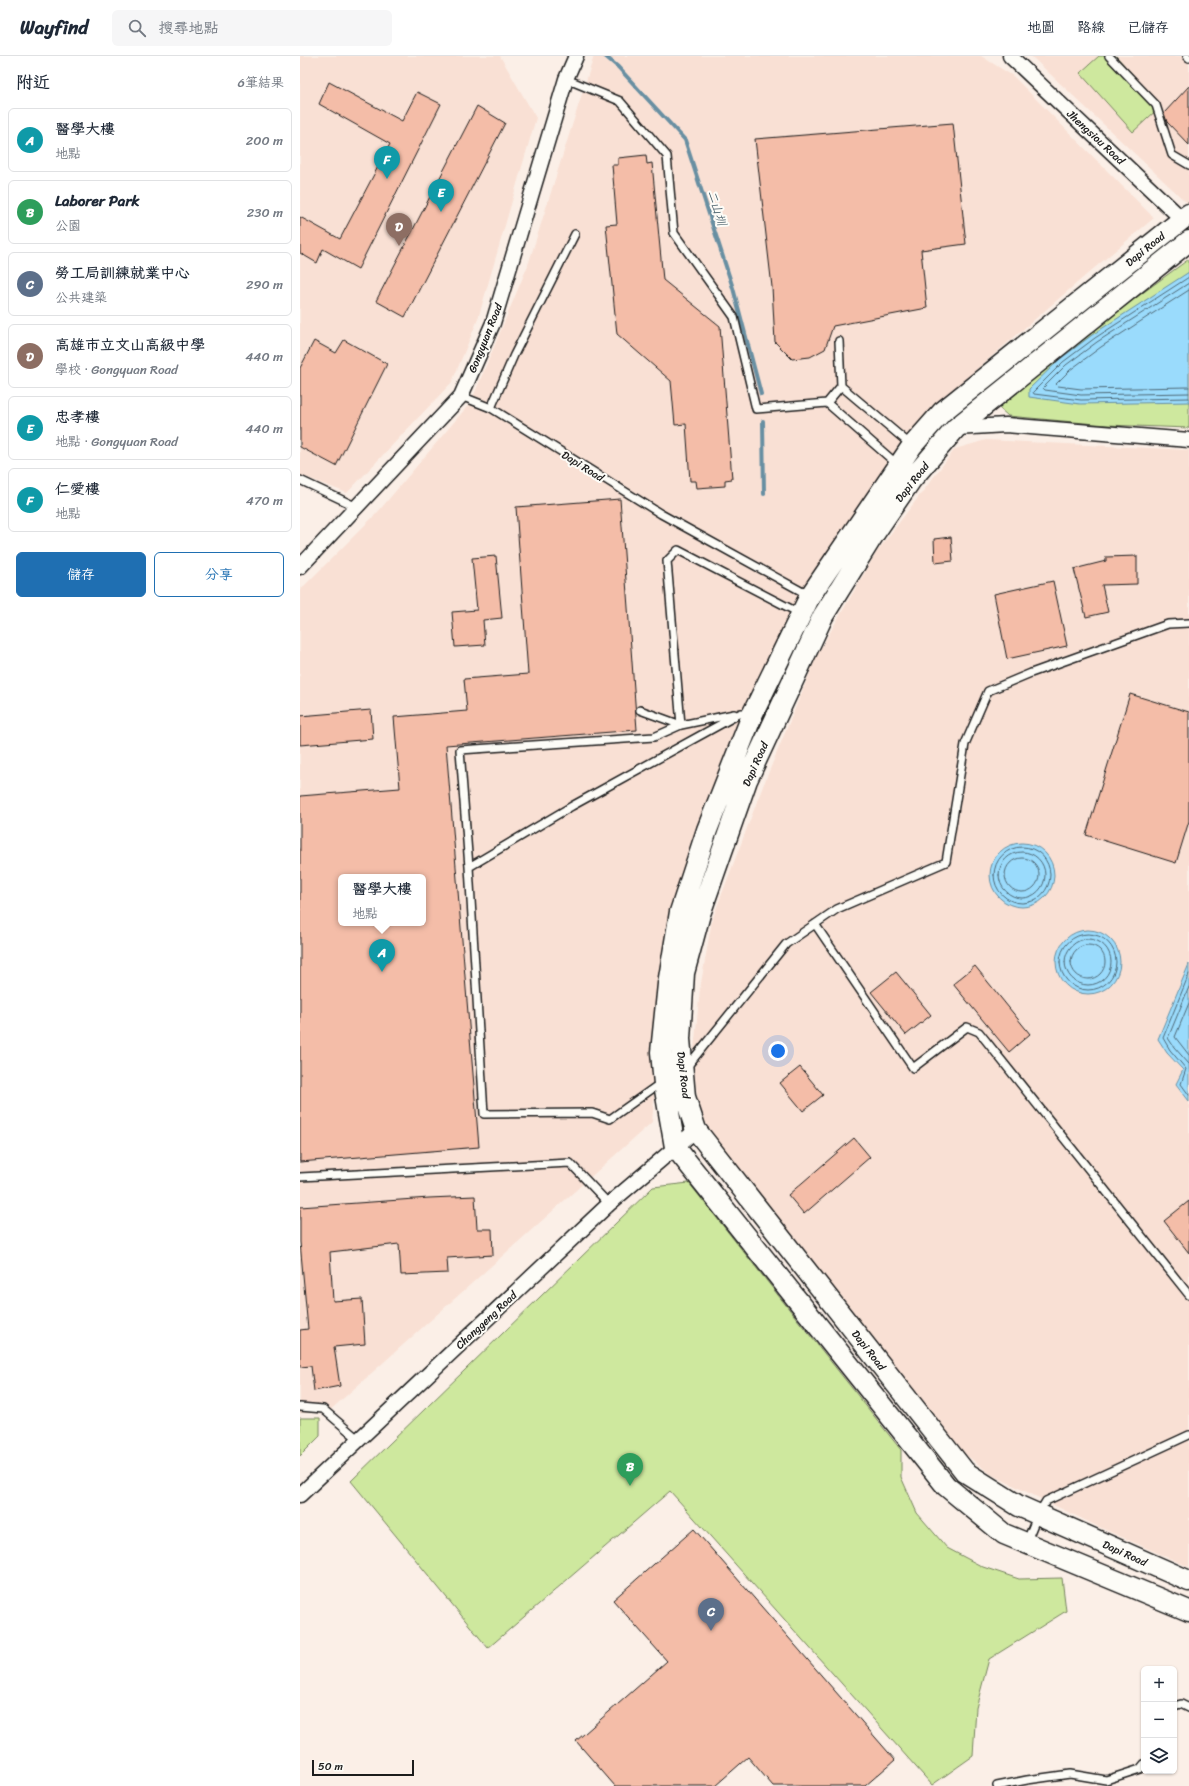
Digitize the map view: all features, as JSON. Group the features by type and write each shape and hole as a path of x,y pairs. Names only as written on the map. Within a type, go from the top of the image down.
{"main road":[{"name":"Dapi Road","path":"1186,217 942,412 912,446 810,596 747,713 680,912 668,984 661,1052 664,1084 675,1147 946,1486 1004,1534 1189,1611"},
{"name":"Dapi Road","path":"1189,241 956,428 912,480 876,531 823,616 747,780 700,914 684,973 680,1039 685,1097 696,1130 965,1472 1019,1506 1189,1581"}],"street":[{"name":"Gongyuan Road","path":"300,567 461,396 493,323 566,79 576,56"},
{"name":"Jhengsiou Road","path":"1010,56 1186,217"},
{"path":"956,428 1006,425 1189,440"},
{"name":"Changgeng Road","path":"300,1495 609,1204 696,1130"}],"lane":[{"path":"1109,56 1156,105 1172,155 1189,165"},
{"path":"566,79 620,101 667,156 674,233 734,317 756,409 827,403 842,386 839,341"},
{"path":"491,408 514,355 575,234"},
{"path":"842,386 912,446"},
{"name":"Dapi Road","path":"461,396 491,408 661,514 810,596"},
{"path":"827,403 899,466"},
{"path":"300,480 357,506"},
{"path":"681,725 667,561 678,550 801,614"},
{"path":"682,1072 786,944 837,909 946,862 965,744 988,691 1031,673 1168,624 1189,623"},
{"path":"640,710 681,725"},
{"path":"664,1084 654,1087 610,1119 592,1113 484,1114 469,867 460,750 654,737 681,725 747,713"},
{"path":"469,867 579,802 747,713"},
{"path":"815,924 913,1068 967,1027 979,1032 1189,1295"},
{"path":"300,1177 570,1163 609,1204"},
{"path":"300,1407 323,1409 358,1439"},
{"path":"1026,1543 1038,1514 1046,1501 1189,1436"},
{"path":"1177,1705 1181,1704 1189,1708"},
{"path":"997,1786 1070,1774 1106,1780 1141,1767"}],"shaded area":[{"path":"300,56 500,56 536,118 478,319 452,382 347,493 300,475"},
{"path":"594,56 981,56 1013,76 1154,218 934,406 797,599 741,713 672,911 652,1122 327,1413 300,1413 300,590 377,513 471,402 528,265"},
{"path":"1031,56 1189,56 1189,202 1187,203"},
{"path":"986,440 1189,450 1189,964 1158,1039 1167,1053 1183,1071 1176,1084 1189,1101 1189,1567 1099,1527 992,1475 961,1451 719,1148 699,1110 693,1060 700,989 712,920 763,786 818,653 876,553 955,449"}],"green space":[{"path":"1099,56 1116,56 1161,106 1133,132 1080,73"},
{"path":"1189,259 1189,428 1107,425 1008,416 999,408 1004,394"},
{"path":"689,1183 901,1450 901,1477 917,1513 947,1548 983,1567 1019,1579 1062,1578 1066,1611 989,1659 976,1708 973,1756 932,1785 670,1491 488,1648 351,1481 653,1187"},
{"path":"300,1418 320,1418 320,1436 300,1456"}],"water":[{"path":"1189,272 1189,402 1080,404 1029,397 1029,389 1060,359 1092,335"},
{"path":"1022,843 1040,848 1045,852 1049,857 1054,875 1049,893 1045,898 1040,902 1022,907 1004,902 999,898 995,893 990,875 995,857 999,852 1004,848"},
{"path":"1088,930 1100,933 1111,939 1117,950 1120,962 1117,974 1111,985 1100,991 1088,994 1076,991 1065,985 1059,974 1056,962 1059,950 1065,939 1076,933"},
{"path":"1189,964 1189,1101 1176,1084 1183,1070 1167,1053 1158,1039"}],"building":[{"path":"329,82 402,121 417,92 441,104 358,269 323,249 317,263 300,253 300,217 340,239 390,144 319,104"},
{"path":"1189,86 1189,145 1167,122 1164,113"},
{"path":"477,106 505,123 405,317 376,301"},
{"path":"953,123 966,244 921,250 927,308 833,326 825,349 810,357 792,359 775,342 772,287 755,139"},
{"path":"646,155 647,164 652,163 663,280 720,326 732,479 725,480 725,486 697,488 696,481 690,481 686,424 675,425 671,381 617,334 606,225 617,224 612,165 618,165 618,158"},
{"path":"344,340 387,364 336,466 300,447 300,368 314,341 336,353"},
{"path":"620,499 637,730 446,745 479,1147 300,1162 300,796 400,788 394,717 467,711 464,679 528,674 516,507"},
{"path":"951,537 953,561 935,563 934,539"},
{"path":"496,556 502,618 483,620 485,645 455,647 452,612 477,610 472,558"},
{"path":"1137,556 1137,584 1102,585 1108,612 1086,617 1074,569 1106,561 1106,557"},
{"path":"1053,581 1067,646 1007,659 994,594"},
{"path":"1130,694 1189,712 1189,821 1176,863 1086,835"},
{"path":"371,710 373,739 300,745 300,716"},
{"path":"975,966 1030,1034 1009,1052 953,984"},
{"path":"896,972 931,1015 906,1035 871,992"},
{"path":"800,1067 823,1095 803,1111 780,1083"},
{"path":"854,1138 870,1157 804,1214 788,1195"},
{"path":"475,1196 477,1229 492,1229 493,1255 447,1258 448,1273 401,1275 399,1244 330,1252 333,1301 362,1299 365,1344 334,1347 340,1386 314,1391 311,1366 300,1367 300,1330 308,1329 300,1242 300,1207"},
{"path":"1189,1201 1189,1253 1164,1221"},
{"path":"694,1529 895,1760 865,1786 773,1786 748,1757 715,1786 615,1786 576,1741 667,1661 613,1600"}],"waterway":[{"name":"二山圳","path":"605,56 618,67 685,140 733,288 761,394"},
{"name":"二山圳","path":"763,421 764,494"}],"place":[{"name":"仁愛樓","path":"387,179"},
{"name":"忠孝樓","path":"441,212"},
{"name":"高雄市立文山高級中學","path":"399,246"},
{"name":"醫學大樓","path":"382,972"},
{"name":"Laborer Park","path":"630,1486"},
{"name":"勞工局訓練就業中心","path":"711,1631"}]}
